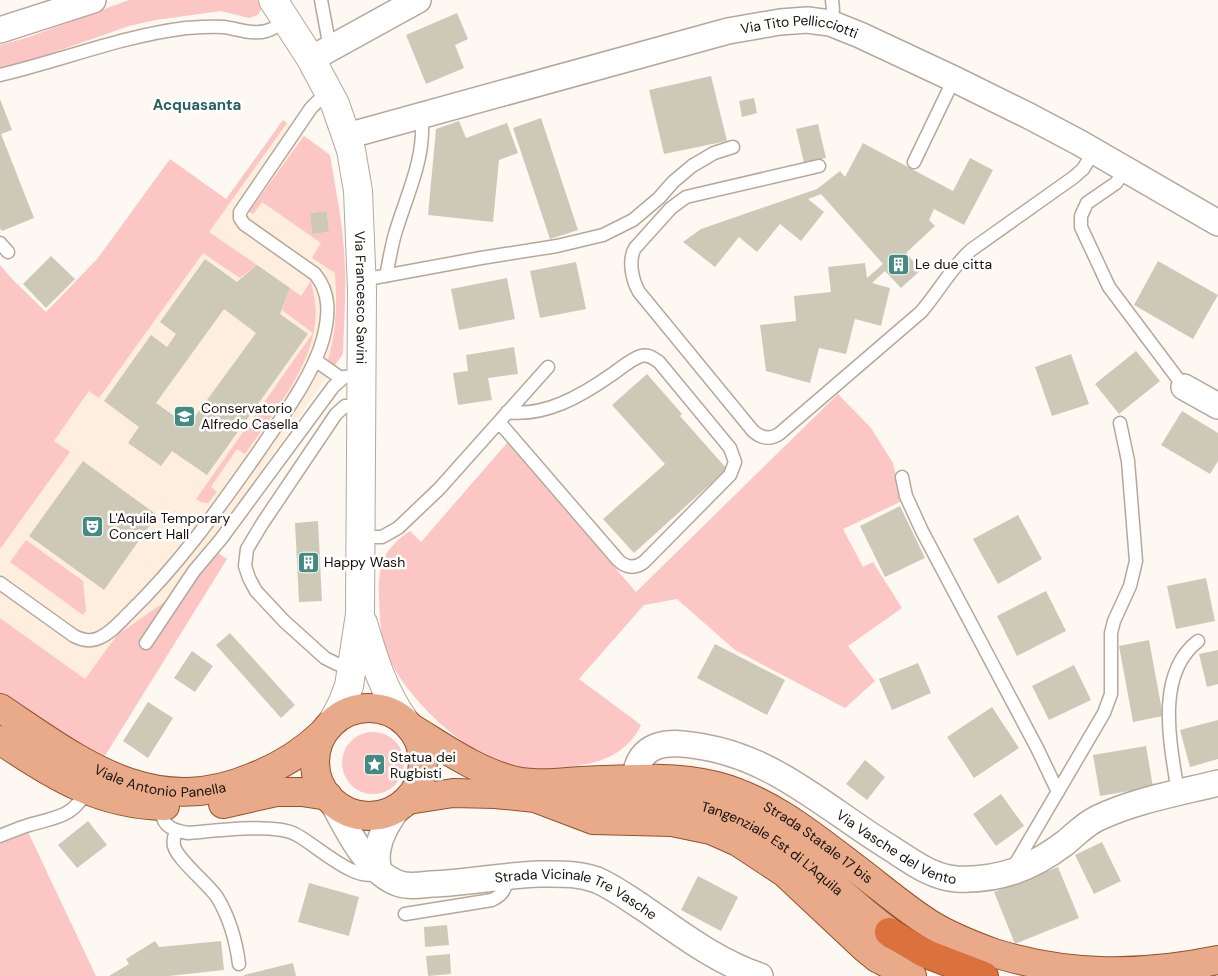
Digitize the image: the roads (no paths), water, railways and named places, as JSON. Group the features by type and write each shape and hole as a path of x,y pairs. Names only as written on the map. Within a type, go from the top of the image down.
{"highway":[{"name":"Tangenziale Est di L'Aquila","path":"889,932 924,953 984,976"}],"main road":[{"name":"Viale Antonio Panella","path":"0,708 52,742 91,779"},
{"path":"403,803 417,787 423,764 419,740 407,723 390,712 368,708 353,710 328,727 316,751 315,765 320,785 338,806 353,813 368,816 384,814 403,803 437,794 462,793 535,798 593,820 672,822 696,826 730,838 762,856 785,873 866,949 912,976"},
{"name":"Strada Statale 17 bis","path":"407,723 472,764 515,780 543,783 636,779 700,783 725,789 749,798 806,831 931,924 964,942 1038,966 1071,972 1132,974 1186,968 1218,960"},
{"name":"Viale Antonio Panella","path":"161,799 239,783 295,756 328,727"},
{"name":"Viale Antonio Panella","path":"0,740 46,770 91,779 128,783 161,799 216,805 276,792 302,792 330,798"},
{"name":"Tangenziale Est di L'Aquila","path":"535,798 681,802 721,811 758,828 789,849 889,932"},
{"path":"1038,966 1072,976"}],"street":[{"path":"0,30 93,0"},
{"path":"320,53 418,0"},
{"name":"Via Francesco Savini","path":"277,6 320,53 330,94 347,136 354,162 374,278 352,378 361,405 360,614 346,696 328,727"},
{"name":"Via Tito Pellicciotti","path":"347,136 728,31 780,22 807,20 831,12 860,35 954,79 1094,151 1218,223"},
{"path":"1184,387 1218,406"},
{"name":"Via Francesco Savini","path":"360,614 378,670 393,702 407,723"},
{"name":"Via Vasche del Vento","path":"600,799 626,793 633,788 637,767 641,758 657,746 686,744 728,752 756,762 793,782 876,840 935,875 964,879 1010,873 1039,862 1066,842 1080,828 1097,819 1132,805 1218,783"},
{"name":"Strada Vicinale Tre Vasche","path":"330,798 352,840 361,852 379,871 394,881 409,886 533,874 569,874 596,880 618,891 703,948 728,970 760,976"},
{"path":"379,871 377,853 380,842 388,823 403,803"}],"lane":[{"path":"320,53 321,0"},
{"path":"0,75 36,67 116,41 146,34 212,26 260,32 271,29 277,6"},
{"path":"914,162 954,79"},
{"path":"0,583 68,632 80,638 95,640 108,633 160,582 201,533 282,416 315,360 323,338 328,310 327,298 321,282 307,267 244,224 240,216 243,206 311,108 319,100 330,94"},
{"path":"374,278 395,235 414,175 422,142 421,115"},
{"path":"374,278 557,246 603,235 633,220 659,198 672,182 692,166 714,153 733,147"},
{"path":"819,166 686,198 671,208 635,248 631,256 635,281 639,292 752,431 761,437 771,438 779,434 922,312 958,262 971,250 1074,177 1094,151"},
{"path":"1126,170 1116,184 1087,203 1081,216 1081,227 1109,287 1184,387"},
{"path":"648,356 659,362 730,448 735,457 734,466 727,479 644,562 636,567 626,566 618,560 503,417 565,402 584,394 636,358 648,356"},
{"path":"315,360 352,378"},
{"path":"360,537 382,537 398,528 438,489 548,367"},
{"path":"146,643 194,572 221,539 333,387 352,378"},
{"path":"352,666 333,662 325,658 284,621 256,591 247,572 245,558 249,545 262,524 336,414 346,406 361,405"},
{"path":"1010,873 1104,713 1111,694 1111,633 1114,621 1130,586 1136,561 1128,461 1120,423"},
{"path":"902,477 906,496 922,531 1058,792"},
{"path":"1178,793 1170,732 1170,693 1176,669 1182,657 1198,641"},
{"path":"0,836 30,825 52,820 68,813 80,802 91,779"},
{"path":"161,799 162,818 165,823 176,831 188,833 280,828 302,837 338,862 359,873 372,875 379,871"},
{"path":"176,831 173,842 176,852 202,879 226,914 237,949 239,964"},
{"path":"405,914 498,898 504,890 505,877"}],"place":[{"name":"Le due citta","path":"899,264"},
{"name":"Conservatorio Alfredo Casella","path":"185,416"},
{"name":"L'Aquila Temporary Concert Hall","path":"93,526"},
{"name":"Happy Wash","path":"308,562"},
{"name":"Statua dei Rugbisti","path":"374,765"}],"district":[{"name":"Acquasanta","path":"197,105"}]}
